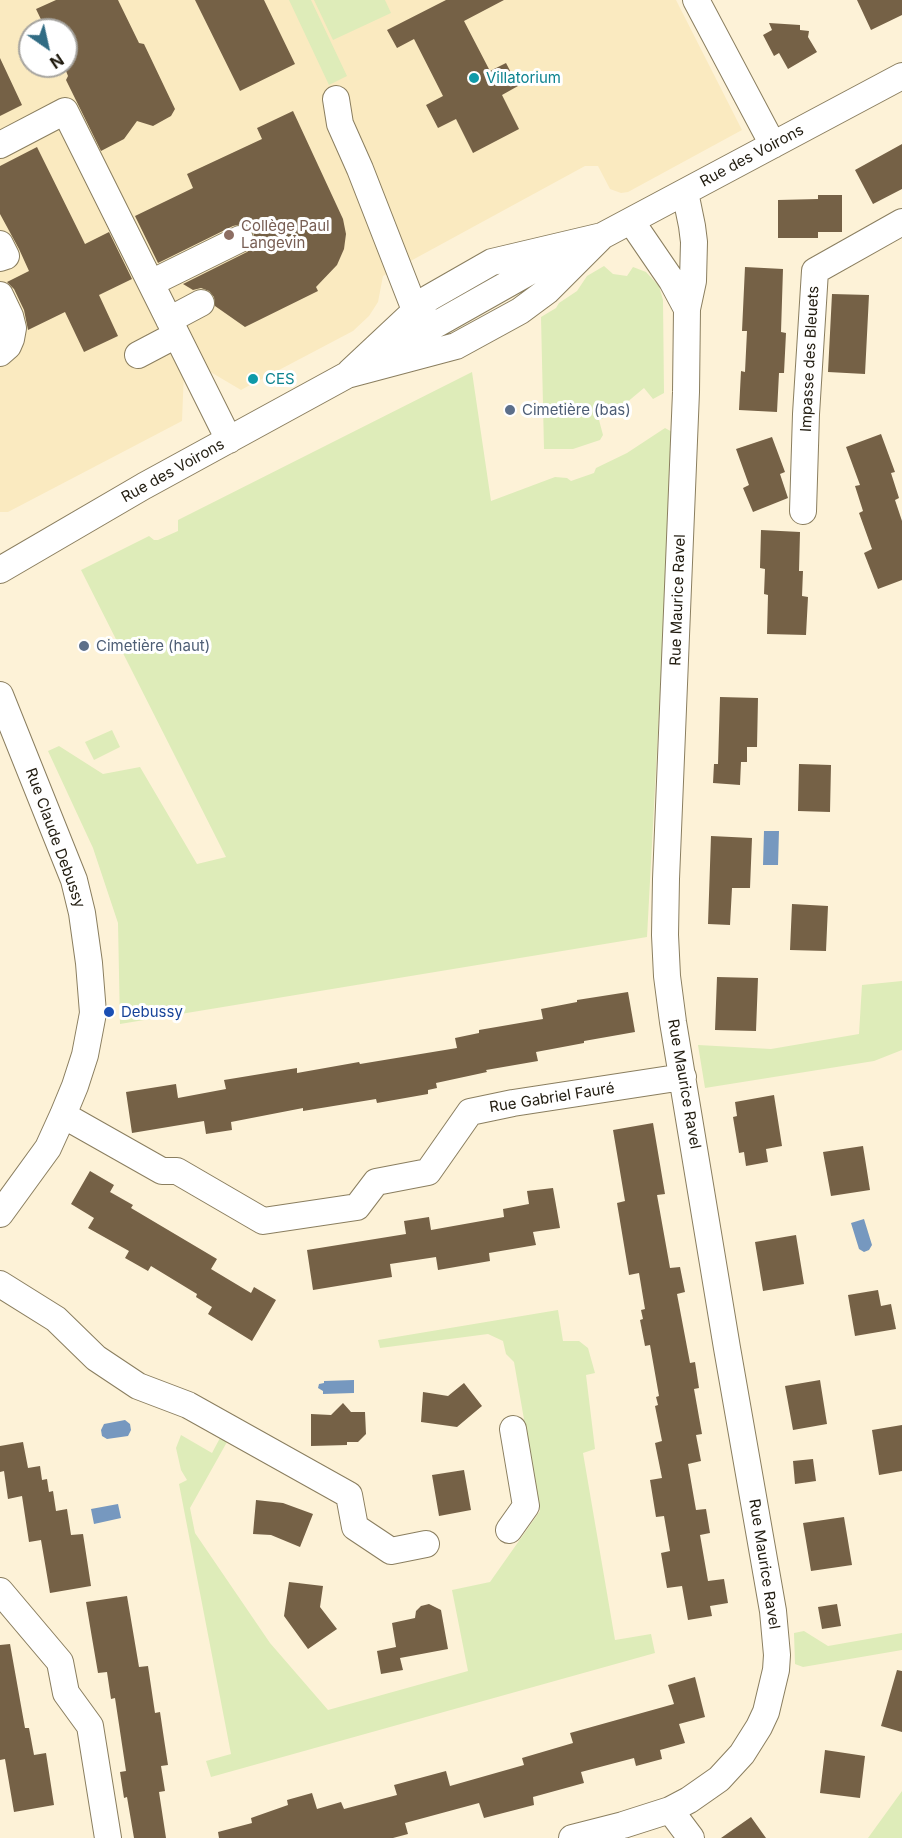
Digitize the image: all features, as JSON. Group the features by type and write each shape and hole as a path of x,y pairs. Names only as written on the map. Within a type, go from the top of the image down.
{"street":[{"path":"696,0 773,145"},
{"name":"Rue des Voirons","path":"347,375 415,310 438,292 492,262 602,236 902,76"},
{"path":"336,99 340,124 415,310"},
{"path":"0,145 65,111 229,440"},
{"name":"Rue Maurice Ravel","path":"572,1838 670,1810 719,1779 742,1754 766,1712 776,1670 777,1654 773,1611 683,1077 667,976 664,935 686,392 687,309 693,281 694,242 685,192"},
{"name":"Rue Maurice Ravel","path":"631,221 672,281 687,309"},
{"name":"Impasse des Bleuets","path":"802,511 815,271 902,222"},
{"name":"Rue des Voirons","path":"0,570 144,486 347,375 463,343 520,311 538,298 602,236"},
{"path":"151,283 240,239"},
{"path":"0,244 6,256 0,258"},
{"path":"0,295 13,328 8,346 0,353"},
{"path":"138,355 201,303"},
{"name":"Rue Claude Debussy","path":"0,695 74,880 82,913 89,963 92,1020 81,1070 48,1148 0,1214"},
{"name":"Rue Gabriel Fauré","path":"63,1116 162,1171 177,1171 263,1221 357,1207 376,1182 428,1172 470,1112 516,1102 683,1077"},
{"path":"0,1284 56,1318 96,1358 138,1386 188,1405 350,1495 355,1527 391,1551 426,1544"},
{"path":"509,1530 526,1506 513,1429"},
{"path":"0,1591 60,1662 66,1693 90,1726 108,1838"},
{"path":"670,1810 691,1838"}],"shaded area":[{"name":"Collège Paul Langevin","path":"0,0 676,0 742,130 628,192 621,193 610,189 598,166 585,166 383,276 378,302 369,316 353,331 260,380 257,374 247,379 250,385 241,390 197,364 184,371 182,421 8,512 0,512"}],"green space":[{"path":"289,0 311,0 347,76 329,85"},
{"path":"314,0 385,0 391,13 333,40"},
{"path":"604,266 613,274 627,276 633,267 646,272 659,286 663,300 664,393 653,399 644,388 613,414 599,420 603,435 600,440 573,449 544,449 541,317 577,291 587,276"},
{"path":"472,372 491,501 555,477 567,478 571,481 594,473 596,468 627,453 665,428 674,433 647,937 120,1024 118,923 93,848 48,751 59,746 103,774 140,767 197,864 226,857 81,570 149,536 158,540 178,531 178,520"},
{"path":"112,730 120,747 94,760 85,742"},
{"path":"902,981 902,1050 874,1061 705,1088 698,1045 771,1049 859,1034 862,985"},
{"path":"558,1310 563,1341 579,1341 588,1348 595,1373 586,1375 595,1449 583,1453 615,1640 651,1634 655,1653 211,1777 206,1761 231,1754 179,1484 187,1480 181,1470 176,1448 181,1435 212,1453 220,1438 227,1442 190,1508 195,1533 270,1643 328,1710 468,1671 452,1590 490,1582 540,1511 514,1362 506,1354 503,1341 488,1334 380,1348 378,1340"},
{"path":"804,1631 828,1646 902,1633 902,1650 803,1667 795,1664 794,1633"},
{"path":"902,1791 902,1838 868,1838"}],"water":[{"path":"764,831 779,831 778,865 763,865"},
{"path":"864,1219 872,1245 864,1252 859,1249 851,1223"},
{"path":"354,1380 354,1393 323,1394 323,1391 318,1388 319,1384 324,1381"},
{"path":"125,1420 130,1424 131,1430 128,1436 107,1439 102,1436 101,1430 104,1424"},
{"path":"118,1504 121,1518 94,1524 91,1509"}],"building":[{"path":"56,0 118,0 139,43 144,44 175,109 171,116 153,126 137,121 124,139 101,151 66,80 67,78 78,78 78,18 40,18 36,9"},
{"path":"195,0 264,0 295,64 240,91"},
{"name":"Villatorium","path":"446,0 504,0 464,21 490,71 506,63 518,86 502,95 519,129 473,153 456,119 438,128 426,105 443,96 414,39 397,48 387,30"},
{"path":"857,0 902,0 902,15 871,30"},
{"path":"769,23 800,25 800,30 809,31 808,37 817,52 788,69 779,53 774,56 763,35 772,30"},
{"path":"0,58 22,105 0,116"},
{"path":"293,111 343,219 346,234 344,249 337,265 316,287 318,291 245,327 215,306 214,297 209,291 201,288 193,290 183,284 253,247 255,239 249,227 242,224 233,226 158,263 135,216 193,188 187,174 262,139 257,128"},
{"path":"902,144 902,189 873,204 855,170"},
{"path":"37,147 85,244 109,232 132,279 99,295 118,336 84,352 65,312 28,330 24,310 14,289 7,282 29,271 0,214 0,166"},
{"path":"818,195 842,195 842,232 818,232 818,238 778,238 778,200 818,199"},
{"path":"745,267 783,269 781,332 786,333 784,373 779,373 777,412 739,410 741,371 745,372 747,331 742,331"},
{"path":"832,294 869,295 865,374 828,372"},
{"path":"881,434 895,472 891,473 899,498 895,500 902,521 902,580 878,589 864,553 872,549 859,513 863,511 855,486 860,485 846,447"},
{"path":"772,437 785,472 780,474 788,498 753,512 743,488 749,485 736,449"},
{"path":"761,530 800,532 799,571 803,571 802,596 808,597 806,635 767,634 768,595 764,594 765,569 760,568"},
{"path":"720,697 758,698 757,747 747,747 747,762 741,762 740,785 713,783 714,764 718,764"},
{"path":"799,764 831,765 830,812 798,811"},
{"path":"711,836 752,838 750,888 732,888 730,925 708,924"},
{"path":"792,904 828,906 826,951 790,950"},
{"path":"717,977 758,978 756,1031 715,1030"},
{"path":"628,992 635,1032 536,1052 538,1061 486,1070 487,1072 436,1083 437,1088 428,1090 428,1094 377,1103 376,1099 303,1111 303,1108 231,1122 232,1130 206,1134 204,1121 132,1133 126,1092 176,1084 178,1098 226,1089 224,1080 297,1068 297,1073 457,1048 455,1038 479,1033 479,1030 543,1019 541,1009 577,1002 577,1000"},
{"path":"774,1095 782,1146 766,1149 768,1162 746,1166 744,1152 739,1153 733,1117 737,1116 735,1102"},
{"path":"653,1123 665,1194 657,1195 670,1268 680,1267 685,1292 677,1294 690,1363 695,1362 699,1388 694,1389 702,1434 696,1435 701,1461 688,1464 696,1510 706,1509 710,1533 700,1535 708,1581 724,1579 728,1603 710,1606 712,1616 688,1620 682,1586 667,1588 661,1553 670,1551 664,1516 656,1517 650,1480 662,1478 655,1443 662,1441 655,1406 658,1405 656,1397 659,1396 650,1345 645,1346 640,1320 643,1319 641,1310 645,1309 639,1273 629,1275 617,1203 625,1201 613,1130"},
{"path":"863,1146 870,1190 831,1196 823,1152"},
{"path":"90,1171 114,1185 110,1192 133,1205 131,1208 217,1259 211,1269 251,1293 254,1287 276,1300 252,1341 208,1314 212,1307 196,1297 197,1294 151,1266 148,1271 125,1258 129,1251 88,1228 94,1218 71,1204"},
{"path":"553,1188 560,1228 533,1232 536,1245 489,1253 490,1261 438,1270 436,1257 390,1264 392,1277 313,1290 307,1250 406,1234 404,1221 429,1217 431,1230 504,1217 503,1209 529,1204 527,1191"},
{"path":"796,1235 804,1284 763,1291 755,1242"},
{"path":"878,1290 881,1306 891,1304 896,1329 855,1336 848,1295"},
{"path":"820,1380 827,1424 793,1430 785,1386"},
{"path":"464,1383 482,1406 457,1427 421,1422 423,1392 448,1396"},
{"path":"343,1403 351,1412 365,1412 366,1434 358,1442 347,1442 347,1445 311,1446 311,1414 331,1415"},
{"path":"902,1425 902,1471 879,1475 872,1430"},
{"path":"23,1442 28,1468 40,1466 42,1480 47,1479 49,1492 53,1491 56,1511 67,1509 71,1535 83,1534 91,1586 50,1593 41,1540 29,1542 22,1496 8,1499 4,1471 0,1472 0,1446"},
{"path":"813,1459 816,1481 795,1484 793,1461"},
{"path":"464,1470 471,1510 439,1516 432,1475"},
{"path":"256,1500 283,1503 313,1514 300,1547 271,1535 253,1534"},
{"path":"844,1517 852,1565 811,1571 803,1523"},
{"path":"289,1582 323,1586 320,1607 337,1629 308,1649 284,1616"},
{"path":"127,1596 139,1667 148,1666 155,1713 160,1712 168,1765 161,1766 165,1791 159,1792 166,1838 134,1838 120,1772 126,1771 115,1698 111,1699 107,1672 98,1673 86,1602"},
{"path":"429,1604 441,1610 448,1649 400,1658 403,1670 381,1674 377,1651 396,1647 392,1623 415,1618 416,1611 421,1606"},
{"path":"837,1604 841,1626 822,1629 818,1607"},
{"path":"10,1644 25,1728 29,1728 34,1755 46,1753 54,1805 14,1812 5,1759 0,1760 0,1645"},
{"path":"897,1670 902,1671 902,1732 881,1726"},
{"path":"695,1677 705,1717 679,1724 685,1743 660,1750 662,1759 636,1766 634,1758 581,1772 584,1783 533,1797 534,1805 484,1818 479,1803 405,1823 408,1834 393,1838 219,1838 218,1832 252,1823 251,1818 288,1805 287,1800 312,1793 317,1809 341,1802 344,1809 397,1795 394,1785 446,1771 450,1786 524,1765 522,1758 573,1743 570,1733 674,1704 668,1685"},
{"path":"825,1750 865,1756 860,1798 820,1793"},
{"path":"751,1817 766,1838 721,1838"}],"place":[{"name":"Villatorium","path":"474,78"},
{"name":"Collège Paul Langevin","path":"229,235"},
{"name":"CES","path":"253,379"},
{"name":"Cimetière (bas)","path":"510,410"},
{"name":"Cimetière (haut)","path":"84,646"},
{"name":"Debussy","path":"109,1012"}]}
